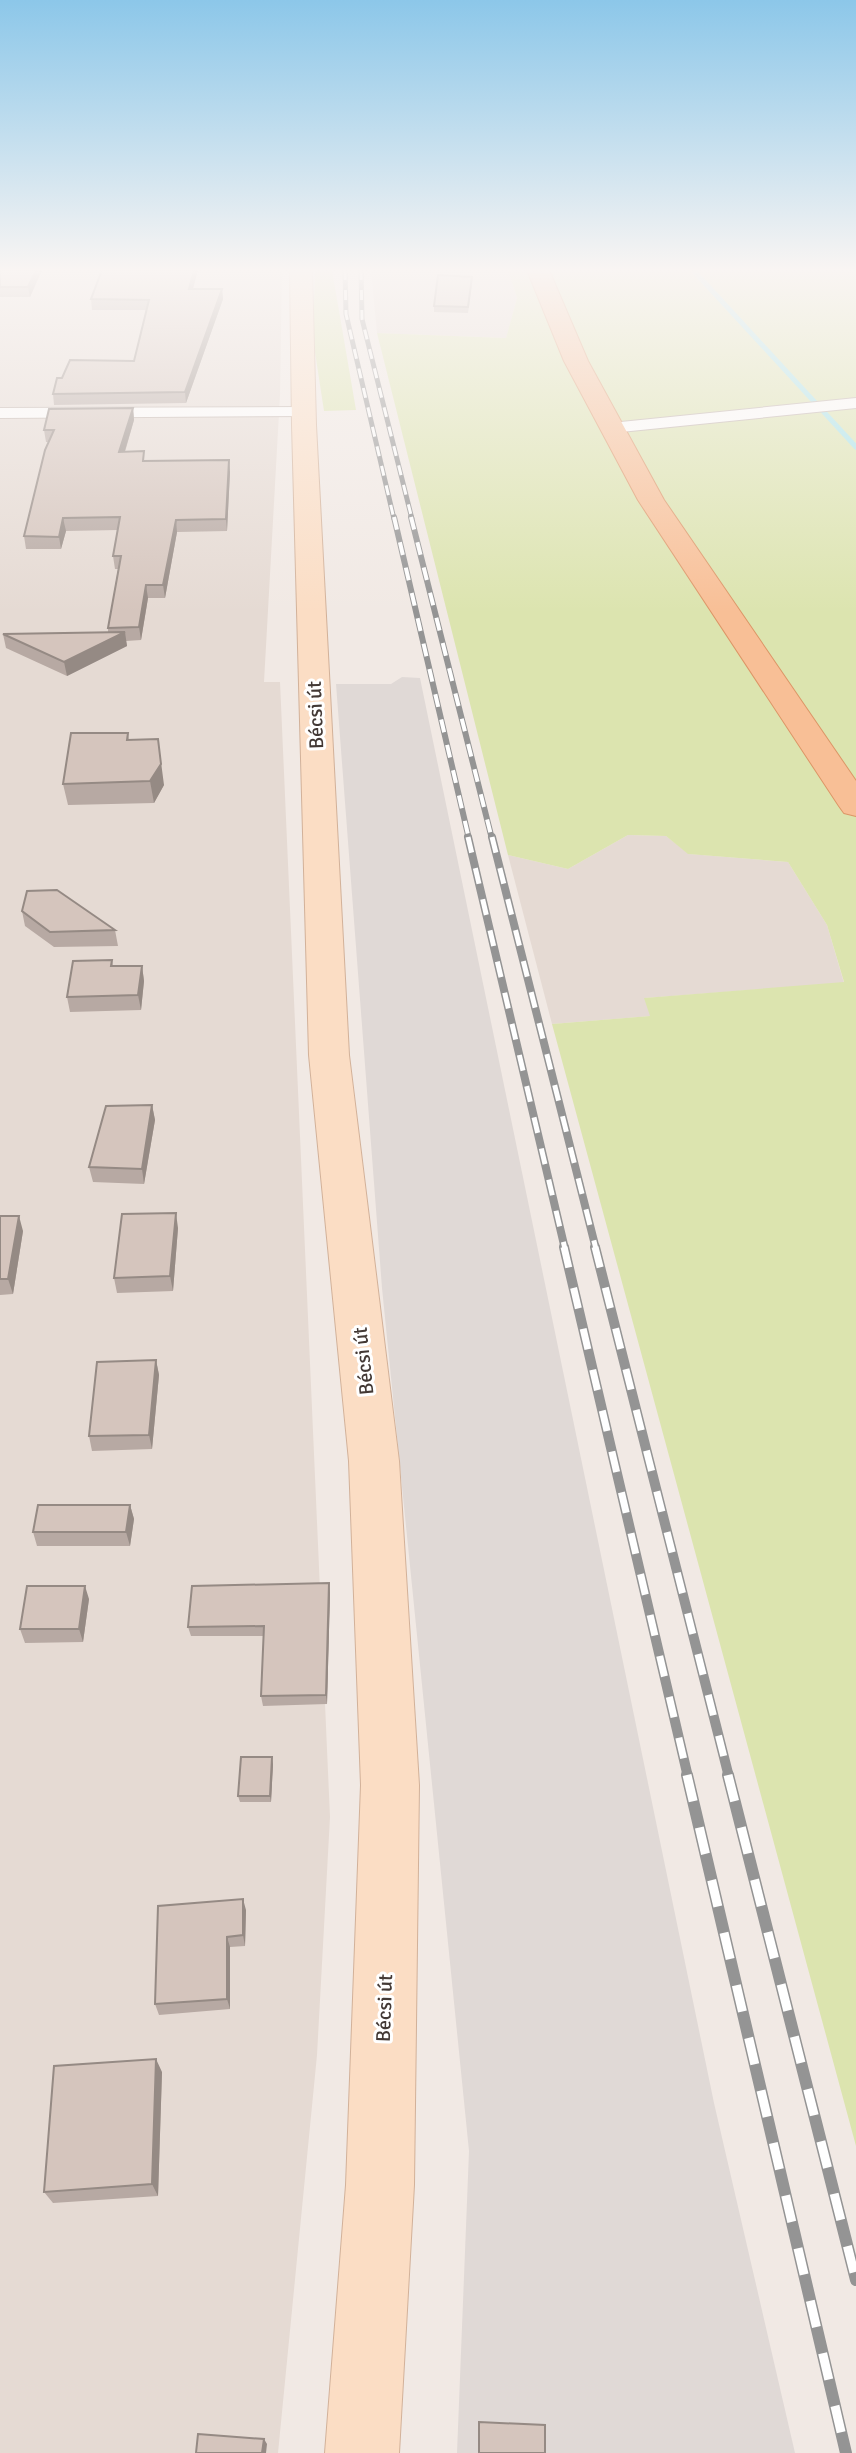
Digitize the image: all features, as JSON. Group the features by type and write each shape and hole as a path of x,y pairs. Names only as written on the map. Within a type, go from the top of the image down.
{"main road":[{"path":"588,384 651,500 856,806"}],"street":[{"name":"Bécsi út","path":"303,384 329,1055 374,1461 390,1785 380,2185 362,2453"},
{"path":"611,428 856,403"},
{"path":"0,413 303,412"}],"shaded area":[{"path":"0,384 280,384 264,682 280,682 330,1817 317,2055 278,2453 0,2453"},
{"path":"402,677 420,678 714,2103 795,2453 457,2453 469,2151 382,1288 336,684 391,684"},
{"path":"628,835 666,836 689,854 788,862 827,925 844,983 645,998 651,1016 552,1024 508,855 568,869"}],"green space":[{"path":"320,384 352,384 356,410 324,411"},
{"path":"390,384 856,384 856,2146 552,1024 650,1016 644,998 844,982 827,925 788,862 688,854 666,836 628,835 568,869 508,855"}],"building":[{"path":"55,384 188,384 185,392 53,394"},
{"path":"133,408 119,452 144,451 143,461 229,460 226,519 176,520 163,585 146,585 139,627 108,628 121,556 113,556 120,517 63,518 59,537 24,536 45,450 54,430 44,430 49,409"},
{"path":"125,632 64,662 3,634"},
{"path":"71,733 128,733 127,740 158,739 161,764 150,781 63,784"},
{"path":"57,890 115,930 50,932 22,911 27,891"},
{"path":"112,960 111,966 142,966 138,995 67,997 73,961"},
{"path":"152,1105 142,1169 89,1167 106,1106"},
{"path":"176,1213 170,1276 114,1278 122,1214"},
{"path":"0,1216 19,1216 8,1279 0,1279"},
{"path":"156,1360 149,1435 89,1436 97,1362"},
{"path":"38,1505 130,1505 126,1532 33,1532"},
{"path":"329,1583 326,1695 261,1696 264,1626 188,1627 192,1586"},
{"path":"27,1586 85,1586 79,1629 20,1629"},
{"path":"241,1757 272,1757 270,1796 238,1796"},
{"path":"243,1899 243,1935 227,1937 227,1999 155,2004 158,1906"},
{"path":"156,2059 152,2184 44,2192 54,2066"},
{"path":"479,2422 545,2425 545,2453 479,2453"},
{"path":"198,2434 264,2439 262,2453 196,2453"}],"waterway":[{"path":"798,384 856,447"}],"railway":[{"path":"363,384 394,519"},
{"path":"378,384 412,519"},
{"path":"394,517 469,839"},
{"path":"411,517 492,839"},
{"path":"468,837 565,1249"},
{"path":"492,837 596,1249"},
{"path":"564,1247 688,1777"},
{"path":"595,1247 729,1777"},
{"path":"687,1775 846,2453"},
{"path":"728,1775 856,2280"}]}
